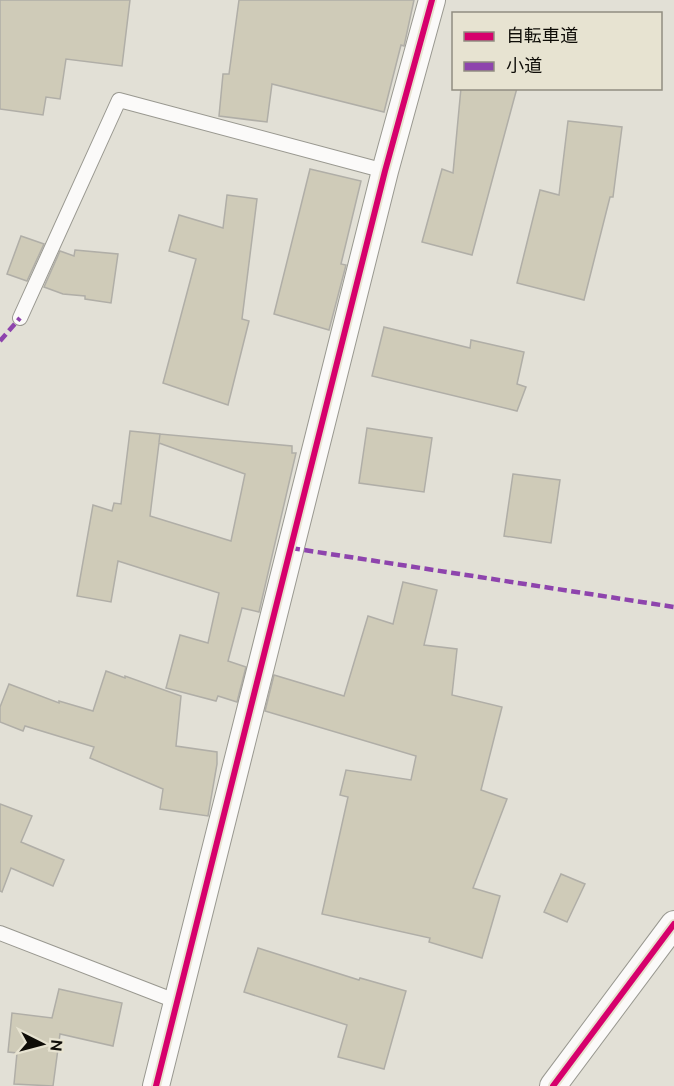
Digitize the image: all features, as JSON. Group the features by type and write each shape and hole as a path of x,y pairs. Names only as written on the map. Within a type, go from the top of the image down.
{"street":[{"path":"156,1086 385,171 432,0"},
{"path":"553,1086 674,924"}],"lane":[{"path":"20,318 119,100 385,171"},
{"path":"0,933 177,1002"}],"building":[{"path":"0,0 130,0 122,66 66,59 60,99 46,97 43,115 0,109"},
{"path":"239,0 414,0 404,46 401,45 384,112 272,84 267,122 219,116 223,74 229,74"},
{"path":"461,90 516,90 472,255 422,242 442,169 453,173"},
{"path":"568,121 622,127 613,197 610,197 584,300 517,283 540,190 559,195"},
{"path":"310,169 361,181 341,264 346,265 329,330 274,314"},
{"path":"227,195 257,199 242,319 249,321 228,405 163,383 196,259 169,251 179,215 223,228"},
{"path":"21,236 44,244 27,281 7,274"},
{"path":"75,250 118,254 111,303 85,299 85,296 63,294 44,287 60,251 74,256"},
{"path":"384,327 470,348 471,340 524,352 517,384 526,387 517,411 372,376"},
{"path":"367,428 432,438 424,492 359,483"},
{"path":"130,431 292,446 292,453 296,453 259,612 242,608 228,661 246,667 237,702 218,696 216,701 166,688 180,635 208,643 219,593 118,561 111,602 77,596 93,505 112,511 114,503 121,504","holes":["159,443 245,474 231,541 150,516"]},
{"path":"513,474 560,480 551,543 504,536"},
{"path":"403,582 437,590 424,645 457,649 452,695 502,707 481,790 507,799 473,888 500,896 482,958 429,942 430,938 322,914 348,797 340,795 346,770 411,780 416,756 265,711 274,675 344,696 368,616 393,624"},
{"path":"106,671 181,696 176,746 217,752 208,816 160,809 163,789 90,758 94,747 25,726 23,731 0,722 0,707 9,684 59,703 59,701 93,711"},
{"path":"0,804 32,816 21,842 64,860 53,886 11,868 2,892 0,891"},
{"path":"561,874 585,884 567,922 544,912"},
{"path":"258,948 359,980 360,978 406,991 384,1069 338,1057 347,1025 244,992"},
{"path":"59,989 122,1003 113,1046 60,1034 53,1086 14,1084 17,1053 8,1052 12,1013 52,1018"}],"marked path":[{"path":"0,341 20,318"},
{"path":"291,548 674,607"}],"cycle path":[{"path":"156,1086 385,171 432,0"},
{"path":"553,1086 674,924"}]}
